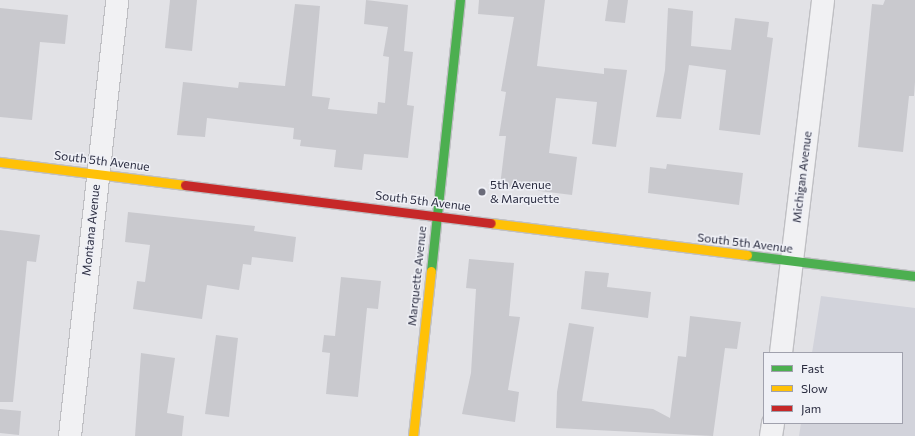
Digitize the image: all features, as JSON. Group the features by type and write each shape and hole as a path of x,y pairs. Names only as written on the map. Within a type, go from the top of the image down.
{"street":[{"name":"Montana Avenue","path":"70,436 97,173 117,0"},
{"name":"Marquette Avenue","path":"413,436 460,0"},
{"name":"Michigan Avenue","path":"781,352 823,0"},
{"name":"South 5th Avenue","path":"0,162 436,215 915,276"},
{"path":"771,436 773,424"}],"shaded area":[{"path":"821,296 915,308 915,436 799,436 801,424 903,424 903,352 812,352"}],"building":[{"path":"170,0 197,0 192,51 165,48"},
{"path":"366,0 408,5 404,51 413,52 407,105 414,106 408,158 364,154 362,170 334,167 336,150 300,146 301,140 293,139 294,128 207,118 205,137 177,135 183,82 238,88 239,82 285,86 295,4 320,6 312,96 330,98 328,109 377,114 378,102 385,103 389,57 383,56 388,27 364,24"},
{"path":"479,0 545,0 537,66 604,74 604,68 627,70 616,147 592,144 597,102 556,98 549,153 577,157 572,195 500,186 506,136 499,136 506,92 501,91 514,17 478,14"},
{"path":"608,0 628,0 625,23 605,21"},
{"path":"885,0 915,0 914,96 909,96 903,152 858,147 872,4 883,5"},
{"path":"0,8 68,15 65,44 40,42 32,120 0,117"},
{"path":"668,8 693,11 691,46 731,50 735,18 769,22 767,37 773,38 760,135 719,130 726,70 689,65 681,119 656,117 665,70"},
{"path":"667,164 743,173 739,205 648,193 650,167 666,169"},
{"path":"128,212 255,226 254,231 296,237 293,262 252,257 251,265 243,264 239,290 207,285 202,319 133,309 137,281 145,282 150,245 125,242"},
{"path":"0,230 40,235 36,262 27,261 13,402 0,402"},
{"path":"469,259 514,263 509,316 520,317 508,390 519,392 515,422 462,414 471,373 476,289 466,288"},
{"path":"585,271 609,273 607,287 651,292 648,318 581,309"},
{"path":"341,277 381,281 378,309 367,308 358,397 326,394 330,353 322,352 324,335 335,336"},
{"path":"690,316 741,322 737,349 725,348 713,436 556,428 557,392 569,323 594,327 582,401 653,409 670,418 678,356 686,357"},
{"path":"216,335 238,338 229,417 205,414"},
{"path":"141,353 175,358 167,413 184,416 182,436 135,436"},
{"path":"0,409 21,411 19,435 0,433"}],"traffic: fast":[{"path":"431,271 460,0"},
{"path":"747,255 915,276"}],"traffic: slow":[{"path":"0,162 185,185"},
{"path":"491,223 747,255"},
{"path":"413,436 431,271"}],"traffic: jam":[{"path":"185,185 491,223"}],"place":[{"name":"5th Avenue & Marquette","path":"482,192"}]}
